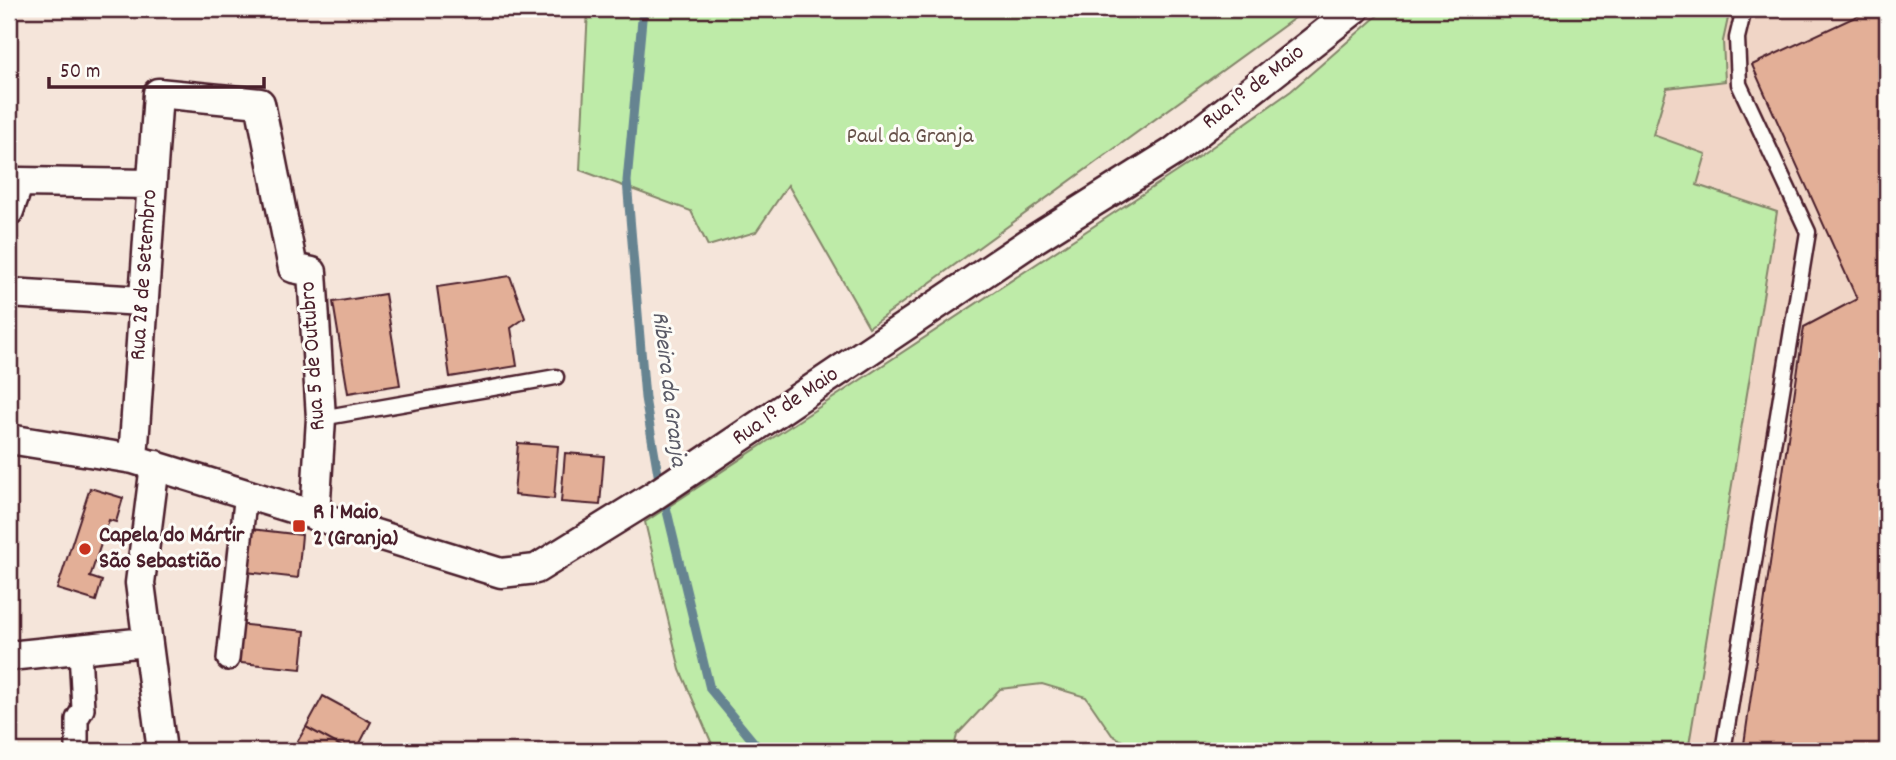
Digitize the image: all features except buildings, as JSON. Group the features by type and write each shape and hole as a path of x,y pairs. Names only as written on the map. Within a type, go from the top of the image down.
{"street":[{"name":"Rua 1º de Maio","path":"9,439 144,462 501,573 536,569 661,491 1033,240 1173,152 1355,9"},
{"name":"Rua 28 de Setembro","path":"158,93 142,301 144,462 140,583 162,751"},
{"name":"Rua 5 de Outubro","path":"158,93 260,103 293,268 312,272 321,418 315,516"},
{"path":"9,211 19,182 151,184"},
{"path":"9,293 142,301"},
{"path":"228,659 246,492"},
{"path":"9,656 146,642"},
{"path":"77,751 77,719 83,709 80,650"}],"lane":[{"path":"1723,751 1808,232 1739,84 1737,38 1744,9"},
{"path":"321,418 556,377"}],"shaded area":[{"path":"1730,9 1887,9 1887,751 1688,751 1777,212 1696,185 1653,136 1666,88 1725,80 1723,41"}],"green space":[{"name":"Paul da Granja","path":"588,9 1307,9 869,327 788,185 756,232 708,246 691,211 580,170"},
{"path":"1385,9 1730,9 1723,41 1725,81 1667,88 1653,135 1706,154 1697,185 1777,212 1688,751 1140,751 1112,735 1086,697 1042,684 1000,689 957,735 953,751 715,751 680,670 645,522 1188,164 1291,91"}],"waterway":[{"name":"Ribeira da Granja","path":"643,9 627,181 645,398 658,474 710,689 761,751"}],"place":[{"name":"R 1 Maio 2 (Granja)","path":"299,526"},
{"name":"Capela do Mártir São Sebastião","path":"85,549"}]}
